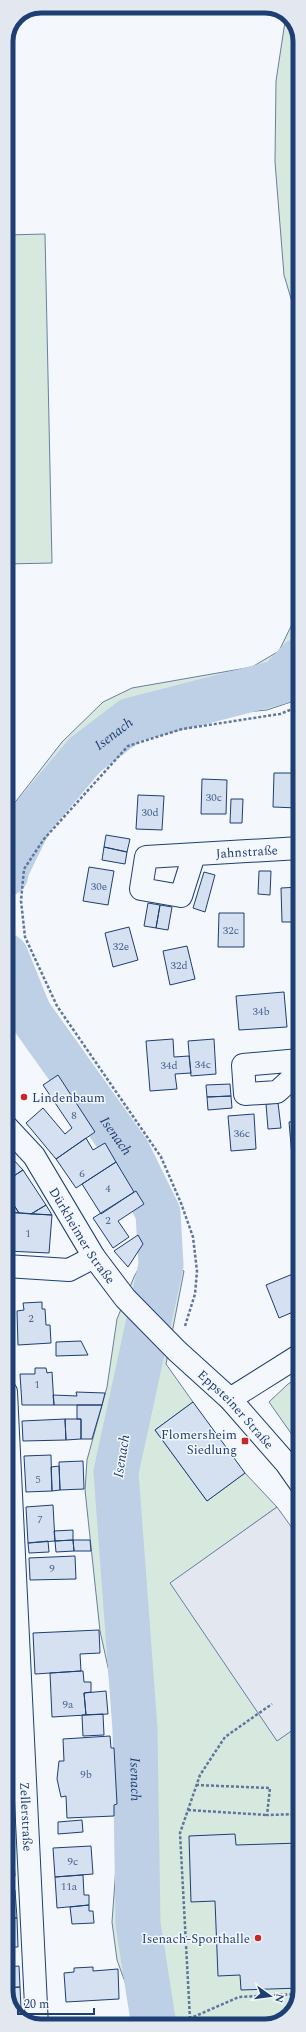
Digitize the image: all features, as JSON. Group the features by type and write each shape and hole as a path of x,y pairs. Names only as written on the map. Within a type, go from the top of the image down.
{"street":[{"name":"Jahnstraße","path":"194,854 293,848"},
{"path":"293,1061 243,1065 245,1094 276,1092 293,1077"},
{"name":"Dürkheimer Straße","path":"13,1134 34,1156 94,1256 125,1298 172,1345"},
{"path":"13,1266 69,1270 94,1256"},
{"name":"Eppsteiner Straße","path":"172,1345 230,1399 293,1473"},
{"path":"230,1399 293,1359"},
{"name":"Zellerstraße","path":"13,1535 37,2019"}],"path":[{"path":"172,1345 195,1294 197,1272 193,1237 181,1203 161,1157 57,1006 25,937 21,901 24,870 44,839 128,746 182,729 280,714 293,709"},
{"path":"272,1704 225,1737 200,1775 180,1833 190,2019 239,1997 292,1994"},
{"path":"196,1785 270,1788 266,1815"},
{"path":"188,1810 266,1815 293,1814"}],"shaded area":[{"path":"285,22 293,37 293,305 284,275 275,162 276,81"},
{"path":"45,234 52,563 13,564 13,235"},
{"path":"293,622 293,701 267,710 214,715 129,732 86,775 31,842 13,877 13,805 62,742 103,702 132,688 252,667 279,651"},
{"path":"13,945 70,1050 117,1114 166,1194 178,1245 176,1266 184,1271 166,1364 193,1402 155,1430 207,1501 245,1473 277,1507 171,1583 277,1740 293,1730 293,1991 292,2000 286,2009 277,2016 269,2019 134,2019 129,1993 117,1960 112,1922 124,1757 122,1731 100,1631 85,1490 87,1460 107,1387 117,1319 134,1277 150,1247 148,1202 120,1159 96,1131 13,1008"},
{"path":"293,1381 293,1436 269,1402"},
{"path":"277,1507 293,1529 293,1730 277,1741 170,1583"}],"building":[{"path":"274,773 293,773 293,808 273,807"},
{"path":"202,779 227,780 226,814 201,814"},
{"path":"138,795 164,796 162,830 136,829"},
{"path":"231,799 243,799 242,823 230,823"},
{"path":"106,835 130,839 127,852 104,847"},
{"path":"104,847 127,852 125,864 102,860"},
{"path":"89,867 114,871 108,905 83,901"},
{"path":"259,871 271,871 270,895 258,894"},
{"path":"204,872 215,875 205,912 193,908"},
{"path":"293,887 293,922 282,922 281,888"},
{"path":"148,903 160,905 156,928 144,926"},
{"path":"160,905 172,907 168,930 156,928"},
{"path":"219,913 244,913 244,947 218,947"},
{"path":"129,927 138,960 113,967 105,933"},
{"path":"187,946 195,979 170,985 163,951"},
{"path":"284,992 287,1027 239,1030 236,996"},
{"path":"173,1039 174,1057 189,1056 191,1073 175,1074 177,1089 150,1091 146,1041"},
{"path":"214,1039 216,1074 191,1076 188,1041"},
{"path":"58,1075 95,1132 56,1159 26,1123 43,1108 65,1134 72,1128 43,1085"},
{"path":"230,1084 231,1096 207,1097 206,1085"},
{"path":"231,1096 232,1108 208,1110 207,1097"},
{"path":"278,1103 281,1128 268,1129 266,1104"},
{"path":"254,1114 256,1149 231,1151 228,1116"},
{"path":"289,1122 293,1122 292,1156"},
{"path":"86,1138 93,1150 105,1143 116,1162 76,1188 56,1159"},
{"path":"13,1159 23,1170 13,1176"},
{"path":"116,1162 134,1192 101,1214 82,1184"},
{"path":"23,1170 46,1205 31,1214 19,1213 13,1204 13,1176"},
{"path":"136,1191 144,1204 118,1221 129,1237 113,1248 93,1218"},
{"path":"13,1204 19,1213 13,1213"},
{"path":"46,1205 52,1215 31,1214"},
{"path":"13,1212 52,1215 49,1253 13,1251"},
{"path":"138,1235 143,1244 128,1267 114,1251"},
{"path":"293,1274 293,1312 279,1318 266,1285"},
{"path":"42,1302 42,1309 45,1309 46,1325 50,1325 51,1343 18,1345 17,1311 24,1310 23,1303"},
{"path":"81,1341 88,1355 56,1356 56,1342"},
{"path":"35,1368 46,1368 47,1373 52,1372 54,1405 22,1405 20,1374 35,1374"},
{"path":"76,1392 105,1393 102,1405 54,1405 53,1395 77,1396"},
{"path":"193,1402 245,1473 207,1501 155,1430"},
{"path":"77,1405 102,1405 92,1439 81,1439 81,1419 77,1419"},
{"path":"65,1419 81,1419 81,1439 66,1440"},
{"path":"65,1419 66,1440 23,1441 22,1421"},
{"path":"51,1455 52,1491 26,1492 24,1456"},
{"path":"83,1461 84,1489 60,1490 59,1462"},
{"path":"59,1466 60,1490 52,1491 51,1467"},
{"path":"53,1505 55,1541 28,1543 26,1507"},
{"path":"73,1530 73,1540 55,1541 54,1531"},
{"path":"73,1540 74,1551 56,1552 55,1541"},
{"path":"73,1540 90,1540 91,1551 74,1551"},
{"path":"48,1541 49,1552 29,1553 28,1543"},
{"path":"75,1556 76,1579 30,1580 29,1558"},
{"path":"99,1630 100,1653 80,1654 81,1671 35,1674 33,1633"},
{"path":"83,1671 84,1682 91,1682 91,1692 84,1693 86,1715 52,1717 50,1673"},
{"path":"106,1691 108,1714 86,1715 84,1693"},
{"path":"103,1714 104,1735 83,1736 82,1715"},
{"path":"110,1736 111,1748 114,1748 117,1804 114,1805 114,1816 67,1818 66,1796 61,1797 57,1779 59,1761 64,1761 63,1739"},
{"path":"82,1820 83,1832 58,1834 58,1822"},
{"name":"Isenach-Sporthalle","path":"235,1834 236,1845 293,1843 293,1988 241,1990 240,1975 218,1976 215,1901 191,1902 189,1836"},
{"path":"91,1846 93,1874 55,1877 53,1848"},
{"path":"13,1848 15,1876 13,1876"},
{"path":"83,1875 84,1895 89,1895 89,1905 57,1908 55,1877"},
{"path":"13,1890 15,1890 17,1918 13,1918"},
{"path":"89,1905 89,1911 93,1911 94,1923 72,1924 70,1907"},
{"path":"13,1918 17,1918 18,1947 13,1947"},
{"path":"13,1966 19,1966 20,1987 13,1988"},
{"path":"93,1967 93,1971 118,1969 119,1999 66,2002 64,1973 74,1972 74,1968"},
{"path":"20,1987 21,2008 19,2008 14,2000 13,1988"}],"waterway":[{"name":"Isenach","path":"13,856 31,819 85,755 131,720 279,682 293,667"},
{"name":"Isenach","path":"13,973 29,1013 128,1152 158,1213 161,1265 116,1472 135,1729 138,1924 153,2019"}],"place":[{"name":"Lindenbaum","path":"24,1097"},
{"name":"Flomersheim Siedlung","path":"245,1441"},
{"name":"Isenach-Sporthalle","path":"258,1938"}]}
